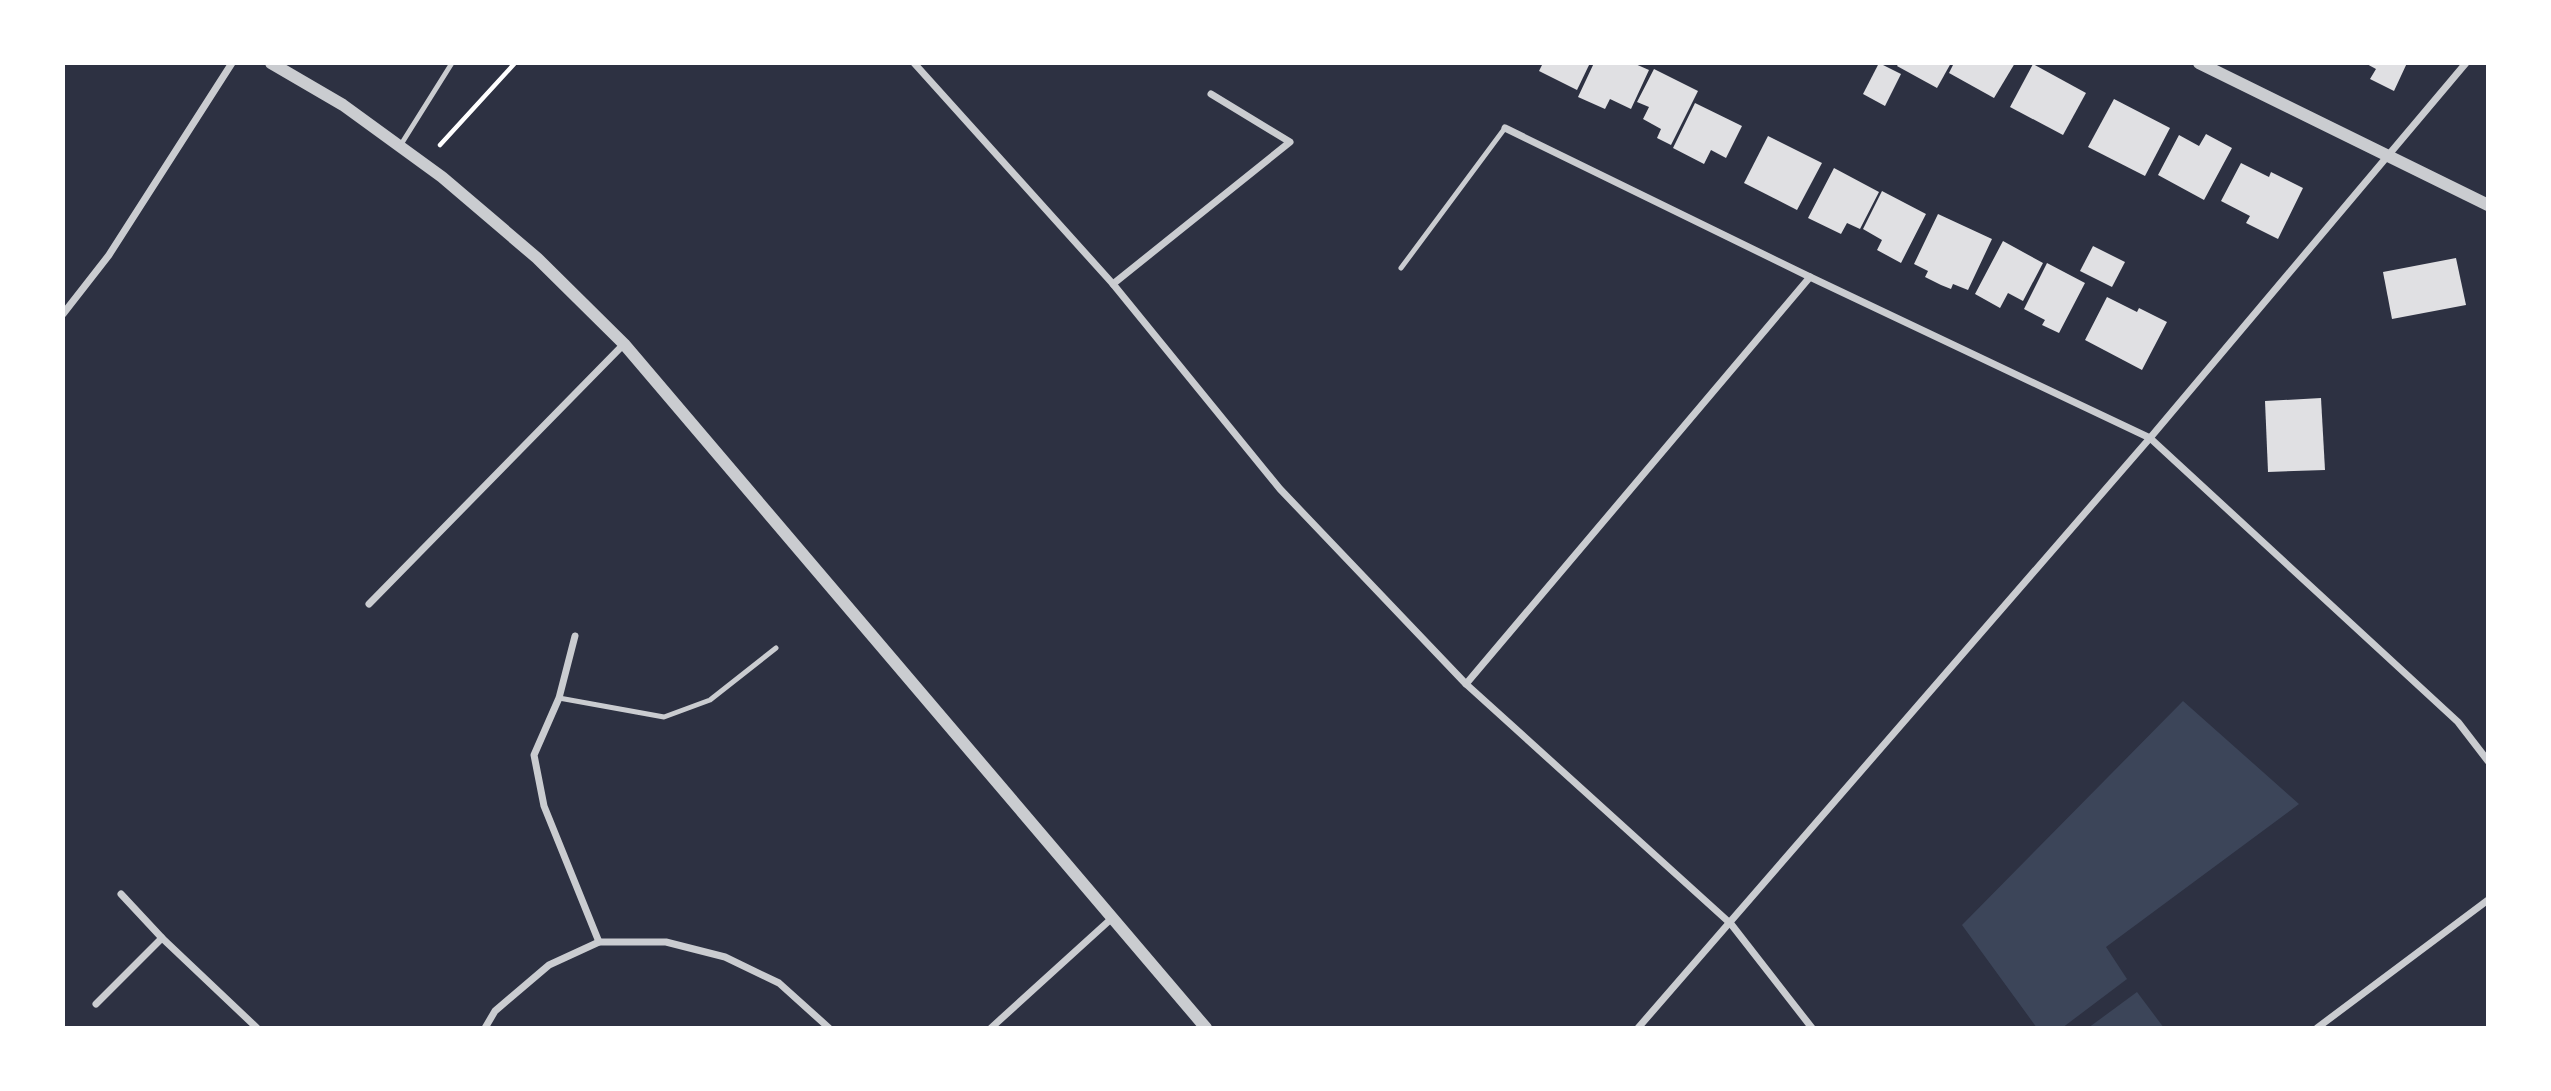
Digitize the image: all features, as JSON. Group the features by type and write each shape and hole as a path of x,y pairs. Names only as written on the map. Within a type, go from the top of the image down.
{"street":[{"path":"63,314 109,255 232,63"},
{"path":"271,63 343,105 423,164 537,258 624,344 1206,1028"},
{"path":"914,63 1113,285 1280,489 1466,684 1731,923 1812,1028"},
{"path":"2199,63 2488,205"},
{"path":"1638,1028 2150,438 2466,63"},
{"path":"1113,285 1290,142 1211,94"},
{"path":"1505,128 2150,438 2458,722 2488,761"},
{"path":"1466,684 1810,276"},
{"path":"369,604 624,344"},
{"path":"575,636 559,698 534,755 544,806 599,942"},
{"path":"121,894 162,938 257,1028"},
{"path":"2317,1028 2488,900"},
{"path":"991,1028 1111,919"},
{"path":"96,1004 162,938"},
{"path":"485,1028 495,1011 549,965 599,942 666,942 725,957 779,983 829,1028"}],"lane":[{"path":"400,146 452,63"},
{"path":"1401,268 1505,128"},
{"path":"559,698 664,717 710,700 776,648"}],"path":[{"path":"423,164 515,63"}],"shaded area":[{"path":"2183,701 2299,804 2106,947 2127,979 2062,1028 2037,1028 1962,925"},
{"path":"2137,992 2164,1028 2088,1028"}],"building":[{"path":"1543,63 1590,63 1577,90 1539,71"},
{"path":"1594,63 1633,63 1649,70 1631,109 1610,99 1605,109 1578,97"},
{"path":"1879,63 1901,74 1885,106 1863,94"},
{"path":"1899,63 1951,63 1937,88 1897,66"},
{"path":"1954,63 2015,63 1994,98 1949,73"},
{"path":"2365,63 2407,63 2394,91 2370,79 2376,69"},
{"path":"2033,64 2086,93 2063,135 2010,107"},
{"path":"1654,69 1698,91 1671,145 1657,138 1661,129 1643,119 1649,107 1637,102"},
{"path":"2114,99 2170,128 2145,176 2088,147"},
{"path":"1695,103 1742,126 1726,158 1711,150 1704,164 1673,148"},
{"path":"2206,134 2232,148 2204,200 2158,175 2179,135 2199,146"},
{"path":"1768,136 1822,163 1797,210 1744,183"},
{"path":"2241,163 2269,177 2271,172 2303,188 2278,239 2246,223 2250,216 2221,201"},
{"path":"1834,168 1879,192 1860,229 1847,223 1841,234 1808,218"},
{"path":"1882,191 1926,214 1901,263 1877,250 1882,240 1863,229"},
{"path":"1938,214 1992,239 1968,290 1953,284 1951,289 1941,285 1925,277 1928,271 1914,264"},
{"path":"2003,241 2043,263 2023,301 2008,293 2000,308 1975,294"},
{"path":"2093,246 2125,262 2112,287 2080,271"},
{"path":"2456,258 2466,305 2392,319 2383,272"},
{"path":"2047,263 2085,283 2059,333 2042,325 2045,320 2024,309"},
{"path":"2107,297 2137,312 2139,308 2167,322 2142,370 2085,340"},
{"path":"2321,398 2325,470 2268,472 2265,401"}]}
